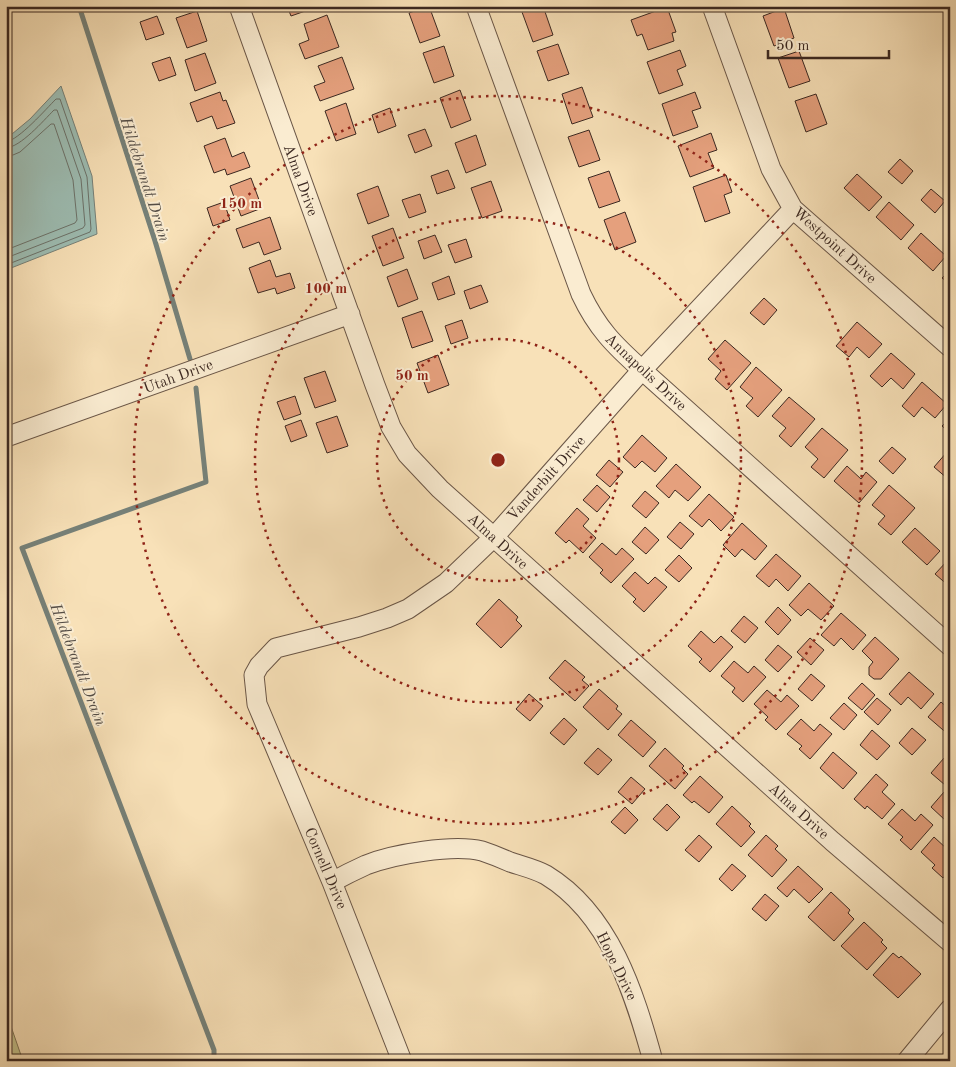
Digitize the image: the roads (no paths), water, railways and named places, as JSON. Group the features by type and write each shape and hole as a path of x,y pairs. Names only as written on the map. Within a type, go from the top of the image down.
{"street":[{"name":"Alma Drive","path":"239,6 391,427 407,454 440,489 832,841 950,942"},
{"name":"Annapolis Drive","path":"476,6 581,294 603,333 950,646"},
{"name":"Westpoint Drive","path":"712,6 771,169 793,209 950,347"},
{"name":"Vanderbilt Drive","path":"254,675 259,666 276,648 359,627 408,609 446,583 494,537 642,370 793,209"},
{"name":"Utah Drive","path":"6,437 350,314"},
{"name":"Cornell Drive","path":"254,675 256,704 332,882 402,1061"},
{"name":"Hope Drive","path":"332,882 367,865 427,851 457,848 481,851 545,874 569,892 591,916 611,946 628,980 640,1013 652,1061"},
{"path":"907,1061 950,1008"}],"water":[{"path":"61,86 92,176 97,234 6,270 6,139 30,119"}],"waterway":[{"name":"Hildebrandt Drain","path":"79,6 155,241 190,359"},
{"name":"Hildebrandt Drain","path":"196,388 206,482 22,548 214,1050 214,1061"}]}
